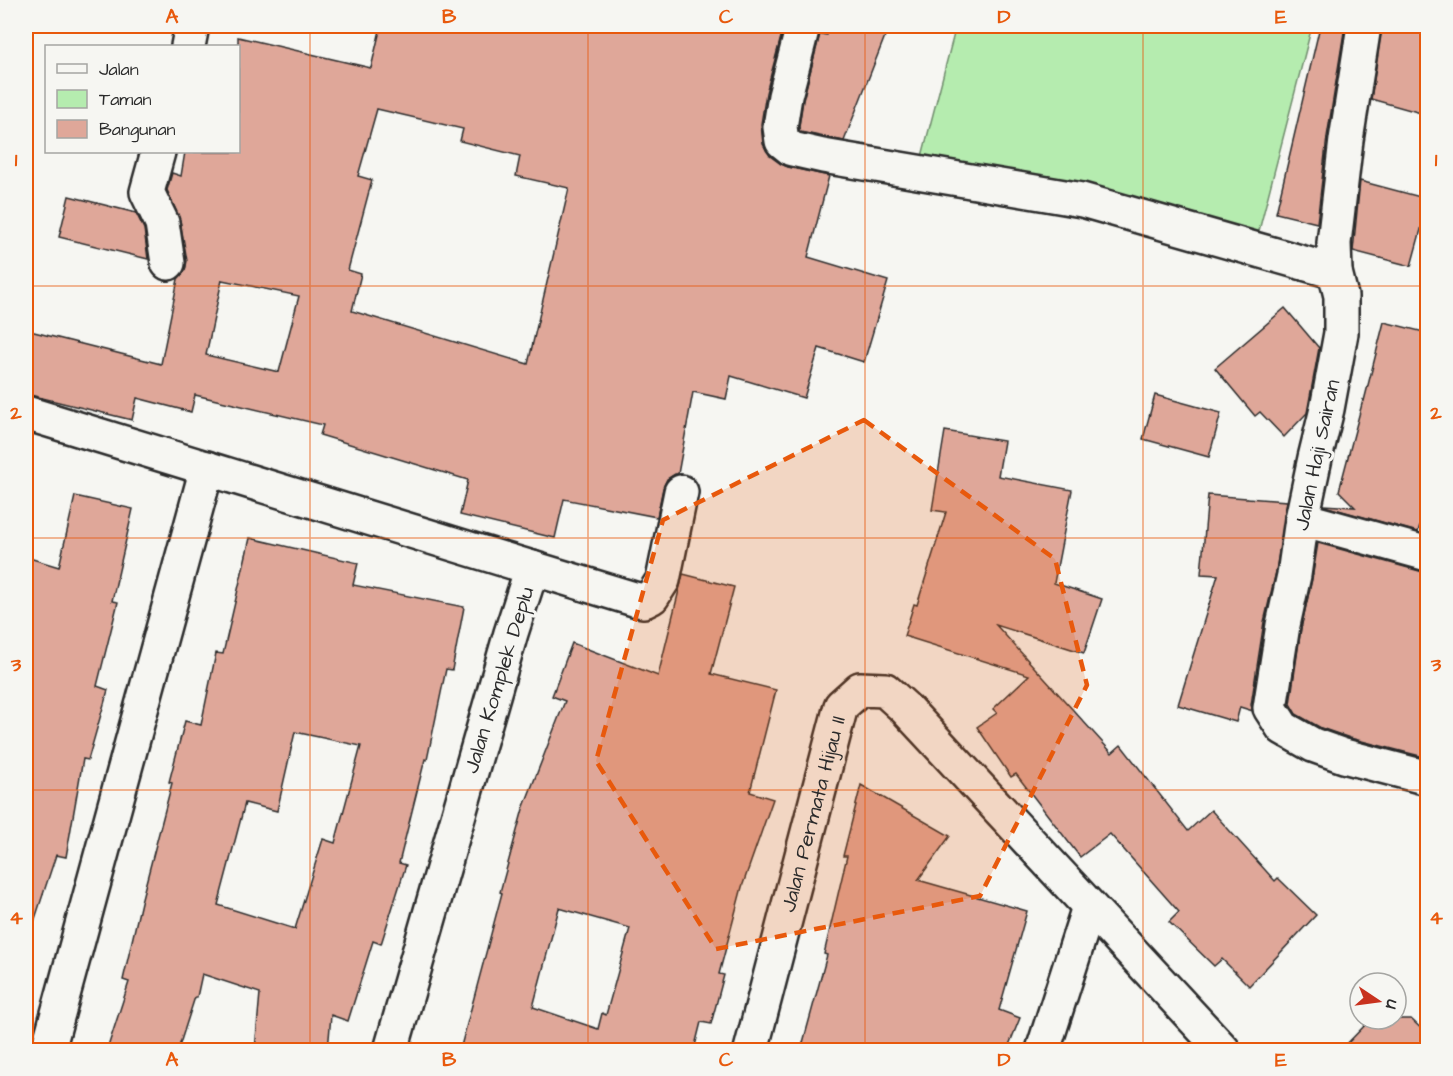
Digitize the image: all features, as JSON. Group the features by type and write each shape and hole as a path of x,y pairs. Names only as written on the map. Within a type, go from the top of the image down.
{"street":[{"path":"188,45 192,26"},
{"path":"802,26 780,127 782,141 792,149 1082,200 1335,272"},
{"name":"Jalan Haji Sairan","path":"1364,26 1346,140 1334,243 1335,272 1341,296 1341,333 1328,409 1302,519 1270,708 1283,728 1313,745 1344,756 1428,778"},
{"path":"158,153 147,192 162,222 168,263"},
{"name":"Jalan Komplek Deplu","path":"26,413 532,568 511,633 391,1050"},
{"path":"48,1050 207,468"},
{"path":"532,568 634,599 644,601 652,597 663,580 681,492"},
{"path":"1302,519 1428,554"},
{"name":"Jalan Permata Hijau II","path":"751,1050 841,706 860,689 885,690 906,709 1223,1050"},
{"path":"1043,1050 1089,907"}],"highlighted area":[{"path":"864,420 1055,559 1087,685 980,896 716,949 596,761 663,520"}],"green space":[{"path":"956,26 1312,26 1253,254 919,168"}],"building":[{"path":"381,26 784,26 766,93 761,124 763,144 770,156 781,164 829,176 808,257 888,281 864,362 819,348 804,398 731,376 726,399 693,392 678,474 667,479 657,517 564,499 555,538 460,515 468,480 320,435 323,425 195,395 191,412 137,398 132,420 26,394 26,330 161,364 178,279 185,270 187,261 180,220 167,190 172,173 181,176 185,153 240,153 240,45 238,45 238,37 371,68","holes":["377,109 463,129 460,141 520,156 516,176 569,188 528,364 352,311 361,274 348,270 372,180 358,176","222,280 299,296 279,372 206,355"]},
{"path":"830,26 889,26 844,141 800,132 799,127 803,100 820,34 827,35"},
{"path":"1320,26 1345,26 1327,137 1317,223 1276,213"},
{"path":"1382,26 1428,26 1428,115 1371,99"},
{"path":"1360,181 1428,199 1411,266 1353,251"},
{"path":"69,196 136,213 144,229 148,259 59,237"},
{"path":"1285,308 1319,348 1307,413 1284,437 1260,412 1255,416 1215,368"},
{"path":"1384,322 1428,333 1428,498 1418,532 1324,506 1355,507 1339,491"},
{"path":"1155,395 1221,413 1209,457 1143,439"},
{"path":"945,431 1004,441 998,476 1072,490 1054,583 1102,599 1084,653 996,625 1112,753 1121,745 1188,831 1211,810 1275,881 1278,878 1316,915 1249,986 1222,959 1214,966 1169,922 1179,912 1110,834 1080,857 1016,774 1011,777 977,727 997,713 993,709 1029,675 904,636 914,604 917,605 946,512 932,510"},
{"path":"1208,495 1287,501 1276,572 1264,622 1251,705 1253,711 1240,707 1236,722 1178,705 1218,575 1201,574"},
{"path":"75,496 133,509 112,601 118,602 97,686 108,690 88,760 83,759 66,857 56,855 32,928 26,927 26,557 59,567"},
{"path":"250,538 358,563 353,585 464,607 452,670 446,669 427,760 425,759 399,863 406,865 381,944 373,941 348,1021 331,1015 328,1050 255,1050 260,993 202,974 197,997 195,997 178,1050 107,1050 129,982 123,980 185,721 201,725 216,653 223,654","holes":["295,732 361,746 335,843 323,839 295,929 218,905 245,803 277,811"]},
{"path":"1318,543 1428,572 1428,758 1321,728 1296,714 1290,704 1301,628"},
{"path":"683,574 734,587 711,674 776,690 750,792 773,799 742,887 719,974 724,975 711,1024 701,1022 694,1050 460,1050 523,809 565,701 552,696 572,643 658,676","holes":["559,908 630,928 606,1015 602,1013 598,1029 533,1007"]},
{"path":"861,785 950,836 918,880 1027,911 999,1010 1020,1018 1007,1050 801,1050 827,955 824,954 847,856 843,856"},
{"path":"1408,1019 1411,1019 1428,1035 1428,1050 1341,1050 1359,1031 1408,1031"}]}
